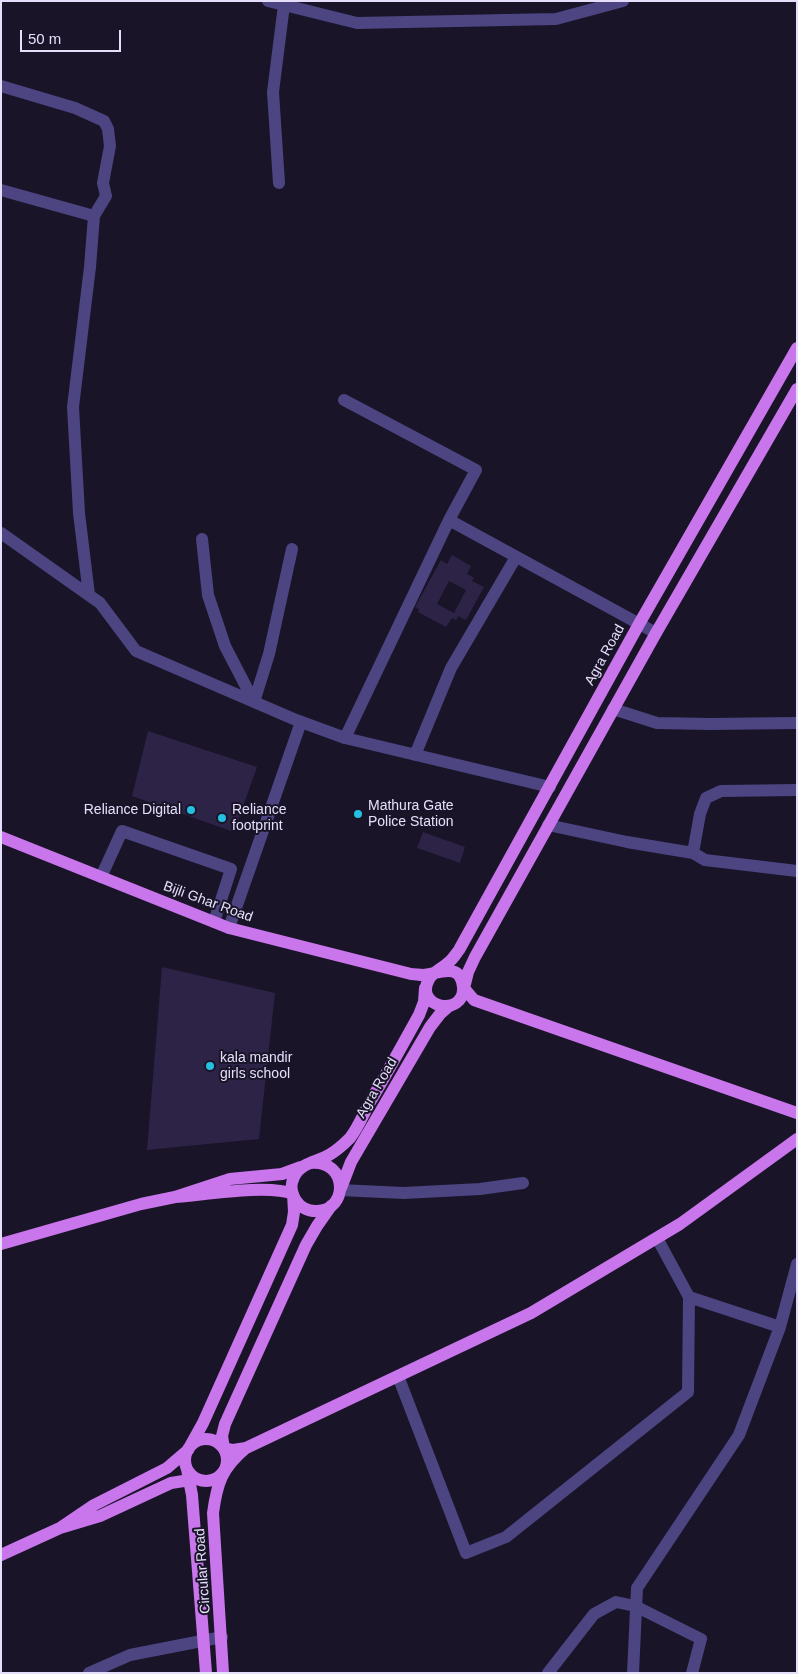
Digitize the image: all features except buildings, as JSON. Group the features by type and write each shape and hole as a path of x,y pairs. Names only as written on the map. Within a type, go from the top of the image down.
{"main road":[{"name":"Agra Road","path":"436,972 450,961 459,950 639,624 797,348"},
{"path":"452,1005 459,1000 475,957 656,632 797,389"},
{"name":"Bijli Ghar Road","path":"1,837 228,928 411,974"},
{"path":"411,974 423,975 449,970 455,972 464,988 474,1000 797,1113"},
{"path":"436,972 428,980 426,990 428,998 432,1002 438,1006 474,1000"},
{"path":"411,974 426,990"},
{"name":"Agra Road","path":"1,1244 141,1204 175,1197 230,1179 282,1174 328,1155 350,1138 419,1015 426,990"},
{"name":"Agra Road","path":"340,1190 351,1162 425,1036 440,1014 452,1005"},
{"path":"293,1194 294,1212 292,1225 203,1423 186,1456 191,1475 202,1481 215,1479 246,1448 532,1313 680,1224 797,1139"},
{"path":"225,1469 227,1455 222,1436 229,1415 306,1245 317,1226 338,1198 340,1190 337,1175 326,1164 318,1162 307,1164 297,1171 291,1186 296,1202 302,1207 318,1211 326,1209 333,1204"},
{"name":"Agra Road","path":"175,1197 268,1190 293,1194"},
{"path":"60,1528 94,1505 167,1468 198,1441 205,1439 219,1443 224,1448 232,1450 246,1448"},
{"name":"Circular Road","path":"223,1673 214,1513 216,1491 225,1469"},
{"path":"1,1555 60,1528 100,1516 191,1475"},
{"name":"Circular Road","path":"191,1475 206,1673"}],"street":[{"path":"268,1 357,23 556,19 623,1"},
{"path":"279,183 273,92 284,5"},
{"path":"1,86 75,108 104,121 108,129 110,146 102,183 106,196 94,216 90,267 73,407 79,513 89,595"},
{"path":"1,190 94,216"},
{"path":"344,400 476,470 449,520 344,738"},
{"path":"449,520 656,632"},
{"path":"1,533 100,603 136,651 301,722 344,738 550,787"},
{"path":"202,539 208,595 225,646 254,702"},
{"path":"254,702 270,654 292,549"},
{"path":"415,755 451,668 516,557"},
{"path":"614,709 657,723 797,723"},
{"path":"228,928 301,722"},
{"path":"693,854 700,814 706,798 721,791 797,790"},
{"path":"548,825 693,854 705,860 797,871"},
{"path":"101,877 122,830 232,869 214,922"},
{"path":"340,1190 404,1193 523,1183"},
{"path":"398,1376 466,1553 506,1537 688,1392 689,1297 657,1238"},
{"path":"633,1673 634,1606 637,1588 738,1435 780,1327 797,1264"},
{"path":"689,1297 780,1327"},
{"path":"548,1673 594,1614 616,1602 634,1606 701,1639 692,1673"},
{"path":"88,1673 130,1655 222,1637"}],"place":[{"name":"Reliance Digital","path":"191,810"},
{"name":"Mathura Gate Police Station","path":"358,814"},
{"name":"Reliance footprint","path":"222,818"},
{"name":"kala mandir girls school","path":"210,1066"}]}
